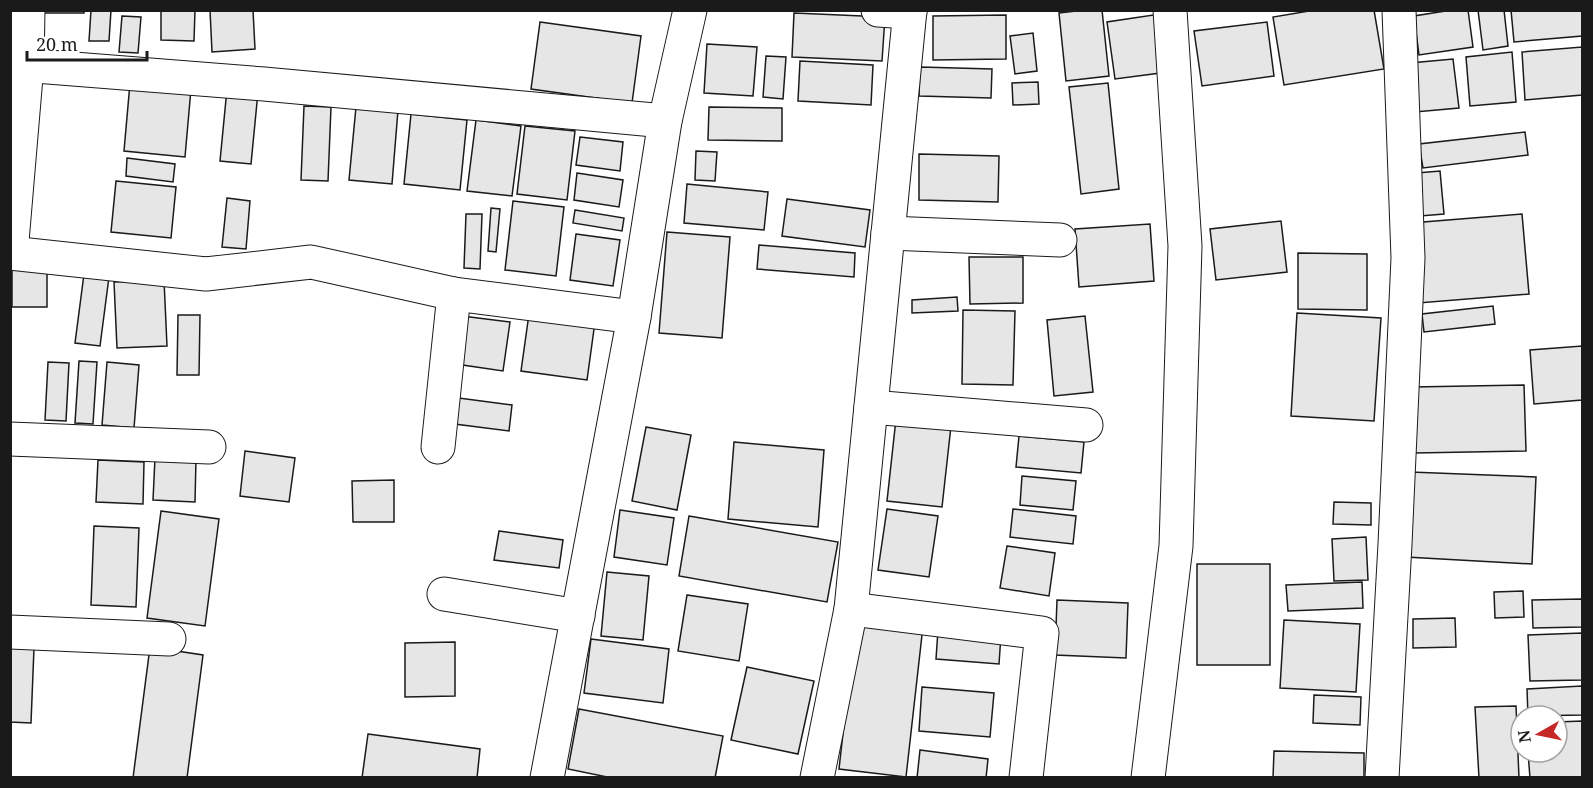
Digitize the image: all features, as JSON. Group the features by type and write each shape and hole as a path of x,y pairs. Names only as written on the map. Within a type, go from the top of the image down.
{"street":[{"path":"28,10 19,65 11,253 206,274 311,262 454,294 634,317"},
{"path":"546,777 634,317 665,121 690,10"},
{"path":"817,777 851,609 910,11 878,10"},
{"path":"1149,777 1176,546 1185,246 1170,10"},
{"path":"1382,777 1408,258 1399,10"},
{"path":"19,65 264,84 665,121"},
{"path":"888,233 1060,240"},
{"path":"438,447 454,294"},
{"path":"871,408 1086,424"},
{"path":"10,440 209,447"},
{"path":"444,594 578,616"},
{"path":"851,609 1042,633 1026,777"},
{"path":"10,632 170,639"}],"building":[{"path":"38,10 84,10 84,13 38,13"},
{"path":"91,10 111,10 109,41 89,41"},
{"path":"161,10 195,10 194,41 161,40"},
{"path":"210,10 253,10 255,49 212,52"},
{"path":"1102,10 1109,76 1066,81 1059,13"},
{"path":"1315,10 1374,10 1384,69 1284,85 1273,17"},
{"path":"1468,10 1473,47 1419,55 1414,16"},
{"path":"1478,10 1504,10 1508,46 1483,50"},
{"path":"1511,10 1582,10 1582,36 1514,42"},
{"path":"794,13 885,17 882,61 792,57"},
{"path":"1160,14 1168,72 1115,79 1107,22"},
{"path":"1006,15 1006,59 933,60 933,16"},
{"path":"122,16 141,17 138,53 119,52"},
{"path":"540,22 641,36 632,103 531,89"},
{"path":"1267,22 1274,76 1202,86 1194,31"},
{"path":"1033,33 1037,71 1015,74 1010,36"},
{"path":"707,44 757,47 753,96 704,93"},
{"path":"1582,47 1582,95 1525,100 1522,52"},
{"path":"1512,52 1516,102 1470,106 1466,57"},
{"path":"766,56 786,57 783,99 763,97"},
{"path":"1453,59 1459,108 1415,112 1410,63"},
{"path":"800,61 873,65 871,105 798,101"},
{"path":"920,67 992,69 991,98 919,96"},
{"path":"1038,82 1039,104 1013,105 1012,83"},
{"path":"130,83 191,89 185,157 124,151"},
{"path":"1108,83 1119,189 1081,194 1069,87"},
{"path":"227,89 258,92 251,164 220,161"},
{"path":"304,106 331,107 328,181 301,180"},
{"path":"356,107 398,110 392,184 349,180"},
{"path":"709,107 782,108 782,141 708,140"},
{"path":"411,114 467,120 460,190 404,184"},
{"path":"476,120 521,126 512,196 467,191"},
{"path":"525,126 575,131 567,200 517,194"},
{"path":"1525,132 1528,155 1423,168 1419,144"},
{"path":"580,137 623,142 620,171 576,165"},
{"path":"696,151 717,152 715,181 695,180"},
{"path":"919,154 999,156 998,202 919,200"},
{"path":"127,158 175,164 173,182 126,176"},
{"path":"1440,171 1444,214 1420,216 1417,173"},
{"path":"577,173 623,180 619,207 574,200"},
{"path":"116,181 176,187 171,238 111,232"},
{"path":"687,184 768,192 764,230 684,223"},
{"path":"227,198 250,201 246,249 222,247"},
{"path":"787,199 870,210 865,247 782,236"},
{"path":"513,201 564,207 556,276 505,270"},
{"path":"491,208 500,209 496,252 488,251"},
{"path":"575,210 624,218 622,231 573,223"},
{"path":"466,214 482,214 480,269 464,268"},
{"path":"1522,214 1529,294 1418,303 1411,223"},
{"path":"1281,221 1287,272 1216,280 1210,229"},
{"path":"1150,224 1154,281 1079,287 1075,229"},
{"path":"667,232 730,237 722,338 659,333"},
{"path":"576,234 620,240 613,286 570,280"},
{"path":"759,245 855,253 854,277 757,269"},
{"path":"1298,253 1367,254 1367,310 1298,309"},
{"path":"969,257 1023,257 1023,303 970,304"},
{"path":"12,269 47,269 47,307 12,307"},
{"path":"84,274 109,277 100,346 75,343"},
{"path":"164,280 167,346 117,348 114,282"},
{"path":"957,297 958,311 912,313 912,300"},
{"path":"1493,306 1495,324 1424,332 1422,314"},
{"path":"963,310 1015,311 1013,385 962,384"},
{"path":"1297,313 1381,318 1374,421 1291,416"},
{"path":"529,314 595,322 587,380 521,371"},
{"path":"178,315 200,315 199,375 177,375"},
{"path":"462,316 510,322 503,371 456,364"},
{"path":"1085,316 1093,392 1054,396 1047,320"},
{"path":"1582,346 1582,400 1534,404 1530,350"},
{"path":"79,361 97,362 93,424 75,423"},
{"path":"48,362 69,363 66,421 45,420"},
{"path":"107,362 139,365 134,428 102,425"},
{"path":"1524,385 1526,451 1414,453 1412,387"},
{"path":"451,397 512,405 509,431 447,423"},
{"path":"896,419 951,426 942,507 887,501"},
{"path":"646,427 691,435 677,510 632,501"},
{"path":"1019,436 1084,442 1081,473 1016,467"},
{"path":"734,442 824,450 818,527 728,519"},
{"path":"245,451 295,458 289,502 240,496"},
{"path":"155,458 196,459 195,502 153,500"},
{"path":"98,460 144,462 143,504 96,502"},
{"path":"1410,472 1536,477 1532,564 1406,557"},
{"path":"1022,476 1076,481 1073,510 1020,505"},
{"path":"394,480 394,522 353,522 352,481"},
{"path":"1334,502 1371,503 1371,525 1333,524"},
{"path":"887,509 938,516 929,577 878,570"},
{"path":"1013,509 1076,516 1073,544 1010,537"},
{"path":"620,510 674,518 667,565 614,557"},
{"path":"161,511 219,519 205,626 147,618"},
{"path":"689,516 838,542 827,602 679,576"},
{"path":"94,526 139,528 136,607 91,605"},
{"path":"499,531 563,540 559,568 494,560"},
{"path":"1366,537 1368,580 1334,581 1332,539"},
{"path":"1007,546 1055,553 1049,596 1000,588"},
{"path":"1197,564 1270,564 1270,665 1197,665"},
{"path":"607,572 649,576 643,640 601,636"},
{"path":"1362,582 1363,608 1288,611 1286,585"},
{"path":"1523,591 1524,617 1495,618 1494,592"},
{"path":"687,595 748,604 739,661 678,651"},
{"path":"1582,599 1582,627 1533,628 1532,600"},
{"path":"1057,600 1128,603 1126,658 1055,655"},
{"path":"856,618 923,626 906,777 839,769"},
{"path":"1455,618 1456,647 1413,648 1413,619"},
{"path":"1284,620 1360,624 1356,692 1280,688"},
{"path":"938,630 1001,635 999,664 936,659"},
{"path":"1582,633 1582,680 1530,681 1528,635"},
{"path":"591,639 669,649 663,703 584,693"},
{"path":"455,642 455,696 405,697 405,643"},
{"path":"10,647 34,648 31,723 10,722"},
{"path":"150,647 203,655 187,778 133,778"},
{"path":"747,667 814,681 798,754 731,740"},
{"path":"1582,686 1582,715 1569,715 1569,704 1528,704 1527,689"},
{"path":"922,687 994,693 990,737 919,731"},
{"path":"1314,695 1361,697 1360,725 1313,723"},
{"path":"1509,706 1509,764 1518,764 1519,778 1479,778 1475,707"},
{"path":"579,709 723,736 715,778 612,778 568,769"},
{"path":"1582,721 1582,778 1530,778 1529,764 1569,764 1569,722"},
{"path":"368,734 480,749 477,778 362,778"},
{"path":"920,750 988,759 986,778 917,778"},
{"path":"1274,751 1364,753 1364,778 1273,778"}]}
